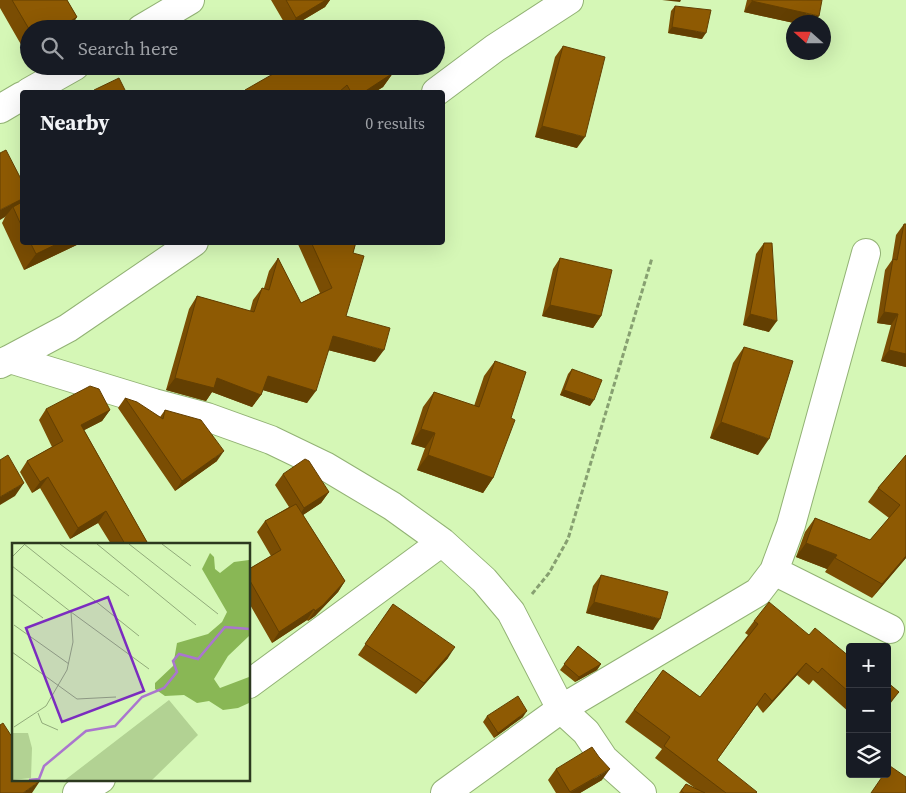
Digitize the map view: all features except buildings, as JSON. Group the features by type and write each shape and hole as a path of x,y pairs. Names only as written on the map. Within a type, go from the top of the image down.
{"street":[{"path":"156,20 190,0"},
{"path":"439,90 495,48 569,0"},
{"path":"33,90 59,75"},
{"path":"0,109 20,97"},
{"path":"5,362 68,328 190,245"},
{"path":"445,793 561,708 758,592 774,571 791,525 866,253"},
{"path":"5,362 207,417 271,440 324,466 392,506 442,542 484,580 511,612 561,708 586,732 604,759 642,793"},
{"path":"250,683 442,542"},
{"path":"774,571 890,629"},
{"path":"77,793 99,780"}],"path":[{"path":"511,612 536,591 568,540 652,258"}]}
